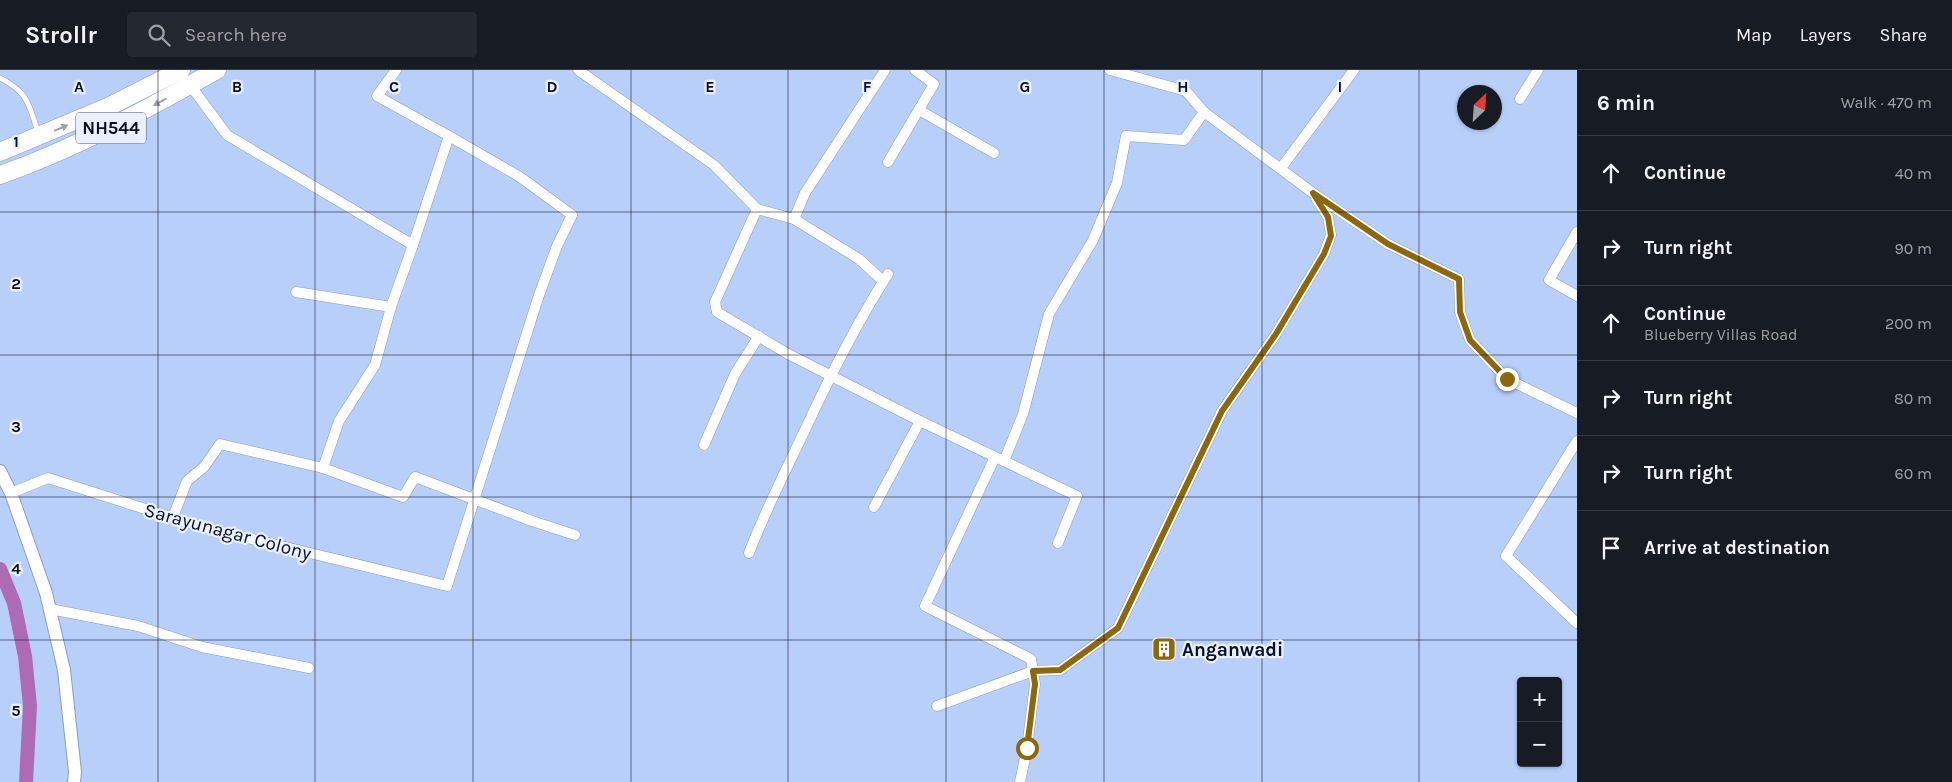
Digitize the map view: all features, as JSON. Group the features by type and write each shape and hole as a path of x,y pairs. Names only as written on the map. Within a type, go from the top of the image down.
{"highway":[{"name":"NH544","path":"0,152 40,137 110,106 165,76 186,78 217,70"},
{"name":"NH544","path":"0,175 42,160 132,118 186,78"}],"street":[{"path":"396,70 377,96 520,176 572,215 557,246 538,298 474,499"},
{"path":"578,70 714,165 757,209 794,219 886,278 830,375 769,502 749,553"},
{"path":"794,219 805,193 885,70"},
{"path":"888,162 934,84 915,70"},
{"path":"1110,70 1186,91 1204,112 1313,193 1388,244 1459,279 1460,312 1470,340 1507,379 1577,413"},
{"path":"1281,168 1354,70"},
{"path":"1520,99 1538,70"},
{"path":"186,78 227,135 414,245"},
{"path":"919,110 994,152"},
{"path":"1020,782 1027,748 1035,684 1031,659 925,606 1023,414 1049,314 1093,240 1117,183 1126,136 1184,140 1204,112"},
{"path":"323,468 339,421 375,365 391,307 414,245 449,136"},
{"path":"937,706 1033,671 1060,670 1118,628 1222,411 1276,334 1324,254 1331,236 1328,217 1313,193"},
{"path":"757,209 715,302 718,312 788,354 920,421 1077,496 1058,543"},
{"path":"1577,232 1549,280 1577,296"},
{"path":"296,292 391,307"},
{"path":"704,445 735,374 759,336"},
{"path":"874,507 920,421"},
{"path":"1577,442 1506,556 1577,623"},
{"path":"173,517 187,480 204,467 220,444 323,468 403,497 415,477 575,535"},
{"path":"0,471 11,493 50,609 64,670 74,782"},
{"name":"Sarayunagar Colony","path":"11,493 48,478 173,517 273,545 447,586 474,499"},
{"path":"50,609 138,626 202,647 309,668"}],"lane":[{"path":"0,78 11,84 26,98 40,137"}],"waterway":[{"path":"0,569 14,603 25,656 30,706 26,782"}],"place":[{"name":"Anganwadi","path":"1164,649"}],"route":[{"path":"1027,748 1035,684 1033,671 1060,670 1118,628 1222,411 1276,334 1324,254 1331,236 1328,217 1313,193 1388,244 1459,279 1460,312 1470,340 1507,379"}]}
